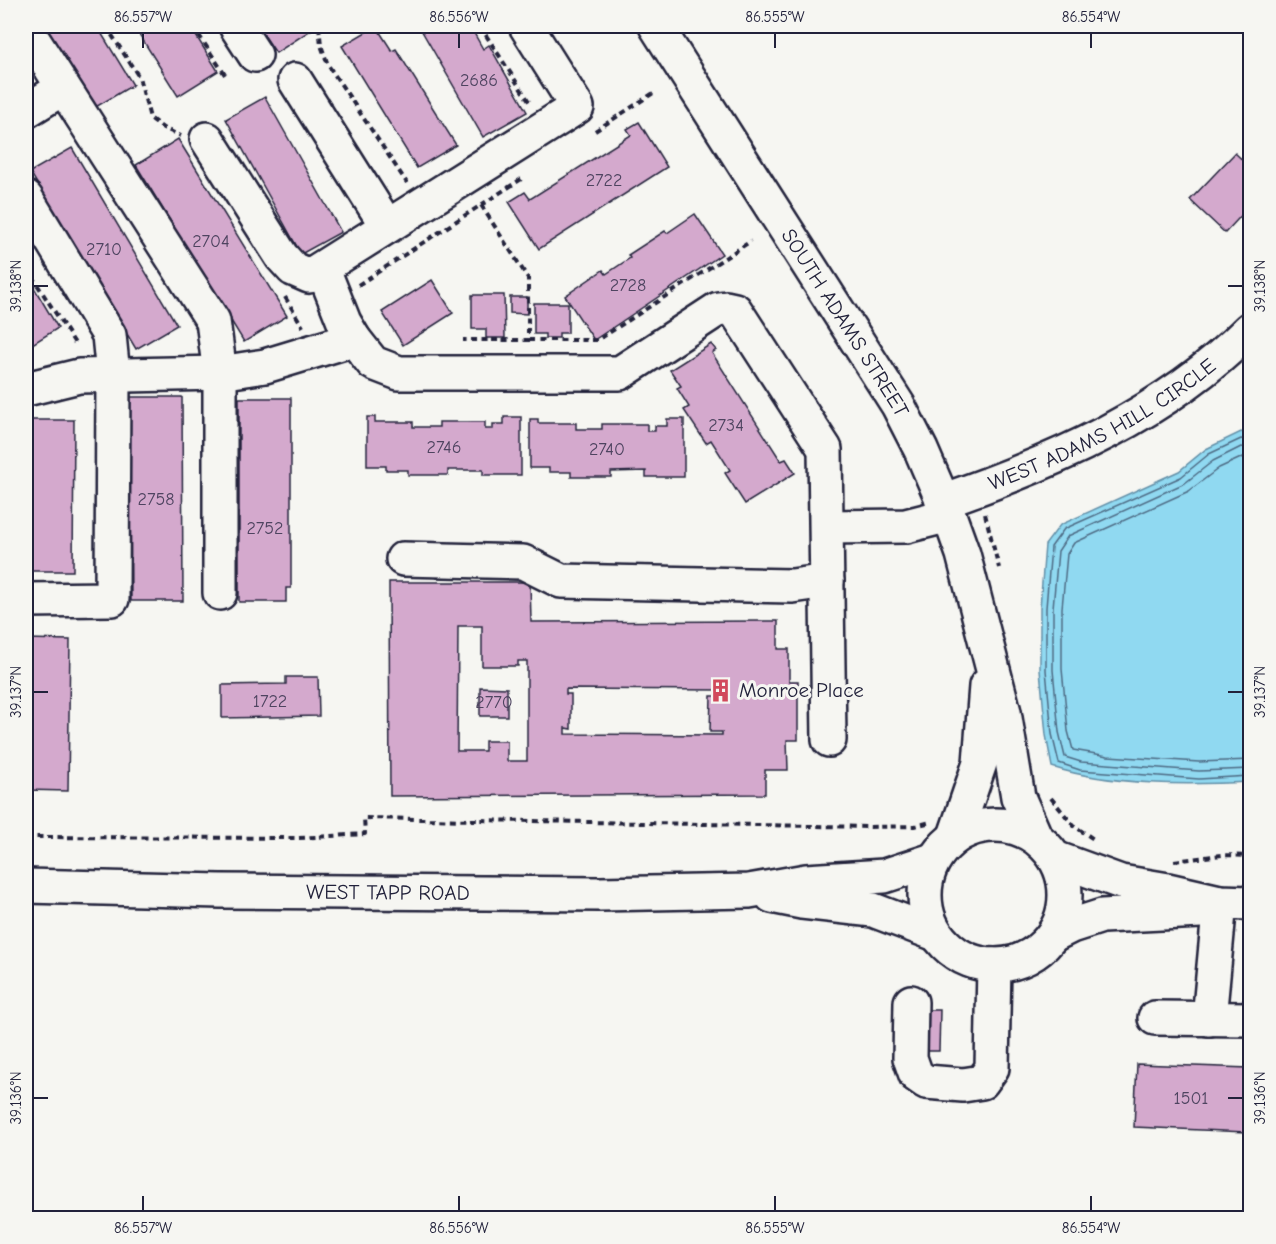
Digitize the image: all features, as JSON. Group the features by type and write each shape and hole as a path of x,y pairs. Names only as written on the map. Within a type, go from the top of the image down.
{"main road":[{"path":"236,26 255,55"},
{"path":"207,139 282,256 293,269 309,276 577,107 526,26"},
{"name":"SOUTH ADAMS STREET","path":"656,26 898,405 921,450 963,554 1004,712 1018,797 1045,847"},
{"path":"26,29 213,321 220,373 219,593"},
{"path":"295,80 387,226"},
{"path":"26,111 63,88"},
{"path":"26,198 109,335 113,375 112,599 26,600"},
{"path":"322,269 354,339 373,363 399,373 620,373 718,309 735,310 825,449 829,740"},
{"name":"WEST ADAMS HILL CIRCLE","path":"827,527 906,526 1118,428 1174,392 1251,329"},
{"path":"26,389 79,376 220,373 265,366 354,339"},
{"path":"404,559 523,562 561,581 792,586 827,581"},
{"name":"SOUTH ADAMS STREET","path":"942,837 980,763 986,705 988,645"},
{"name":"WEST TAPP ROAD","path":"26,886 220,891 576,894 749,891 806,881 884,876 942,837 994,824 1015,827 1045,847 1121,882 1235,903"},
{"name":"WEST TAPP ROAD","path":"942,837 926,878 924,897 927,916 936,934 947,947 961,957 977,963 994,965 1011,963 1028,957 1042,948 1053,935 1062,917 1066,897 1063,877 1045,847"},
{"name":"WEST TAPP ROAD","path":"749,891 802,902 873,910 936,934"},
{"path":"1209,1019 1235,903"},
{"name":"WEST TAPP ROAD","path":"1053,935 1071,926 1102,916 1200,911 1235,903"},
{"path":"911,1002 910,1058 916,1075 926,1082 963,1085 982,1082 992,1068 994,965"},
{"path":"1155,1018 1251,1020"}],"path":[{"path":"193,26 227,78"},
{"path":"320,26 321,45 328,65 411,190"},
{"path":"480,26 536,112"},
{"path":"335,300 481,205 528,278 528,340"},
{"path":"463,340 598,340 751,241"},
{"path":"26,267 76,345"},
{"path":"1048,795 1074,826 1102,845"},
{"path":"26,837 299,838 365,834 364,818 870,828 915,826 932,822 942,837"},
{"path":"1171,861 1222,855 1251,856"}],"water":[{"path":"1241,432 1250,435 1250,782 1150,783 1099,778 1052,767 1046,735 1040,670 1040,608 1045,545 1060,525 1179,471 1206,449"}],"building":[{"path":"45,26 97,26 133,85 94,108"},
{"path":"134,26 190,26 218,71 178,96"},
{"path":"258,26 317,26 276,53"},
{"path":"376,26 392,51 396,49 456,145 417,168 342,46"},
{"path":"419,26 470,26 483,49 489,45 527,112 483,137"},
{"path":"265,97 341,232 301,254 226,119"},
{"path":"639,122 667,167 539,249 509,202 525,192 530,199 631,135 627,129"},
{"path":"178,139 287,316 244,342 136,165"},
{"path":"72,148 177,325 136,349 30,172"},
{"path":"1235,153 1250,167 1250,206 1225,233 1190,200"},
{"path":"695,214 722,254 594,340 565,296 603,270 606,274 630,258 628,255"},
{"path":"26,274 58,328 26,348"},
{"path":"432,280 453,313 403,345 382,312"},
{"path":"472,295 504,295 505,338 486,338 486,329 472,329"},
{"path":"510,297 527,297 527,314 510,313"},
{"path":"534,303 568,303 568,333 559,333 559,338 545,338 545,334 534,334"},
{"path":"711,344 716,350 712,353 781,461 786,459 795,473 745,504 725,473 730,470 711,440 706,443 684,410 689,407 677,388 681,386 670,370"},
{"path":"129,397 182,397 183,601 131,601"},
{"path":"239,398 291,398 291,588 286,588 286,602 239,602"},
{"path":"367,417 375,417 375,422 413,422 413,427 439,427 439,422 485,422 485,429 493,429 493,424 504,424 504,417 521,417 521,475 483,475 483,470 448,470 448,475 408,475 408,470 386,470 386,466 367,466"},
{"path":"530,419 538,419 538,423 576,423 576,429 602,429 602,424 647,424 647,431 655,431 655,426 667,426 667,419 684,419 684,477 646,477 646,471 611,472 611,477 571,477 571,472 549,472 549,468 530,468"},
{"path":"26,420 74,420 73,571 26,571"},
{"name":"Monroe Place","path":"389,582 530,582 531,622 778,621 778,649 789,649 789,681 798,681 798,740 787,740 788,770 765,770 765,794 390,796","holes":["458,626 482,626 482,666 518,666 518,661 527,661 527,761 507,761 507,741 485,741 485,751 457,751","566,689 723,690 723,696 711,696 710,732 722,732 722,735 565,734 565,728 571,729 571,694 566,694"]},
{"path":"26,639 70,640 68,791 26,790"},
{"path":"286,677 318,677 319,716 222,718 222,685 286,684"},
{"path":"480,687 507,688 507,716 480,716"},
{"path":"924,1010 940,1010 939,1051 924,1051"},
{"path":"1137,1064 1249,1068 1246,1132 1134,1127"}],"place":[{"name":"Monroe Place","path":"721,690"}]}
